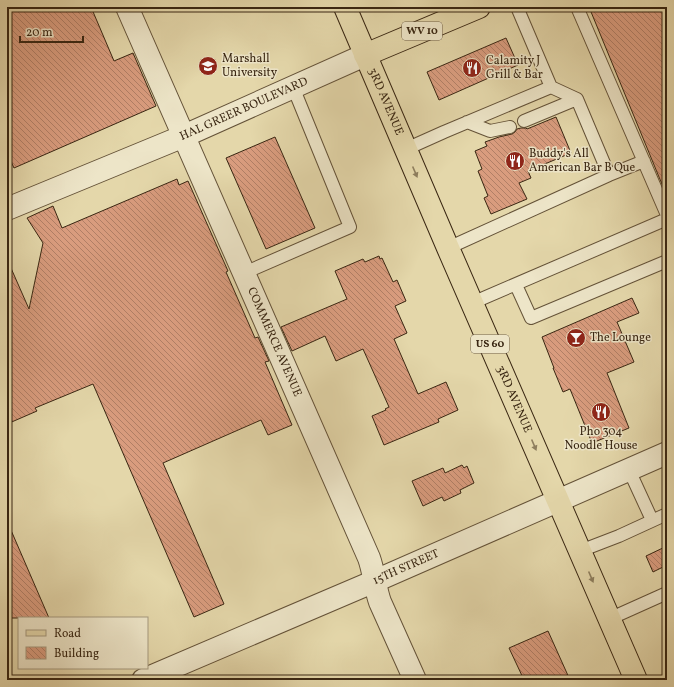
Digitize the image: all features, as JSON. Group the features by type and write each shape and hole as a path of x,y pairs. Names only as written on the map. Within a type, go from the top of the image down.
{"main road":[{"name":"3RD AVENUE","path":"345,7 472,304 636,680"},
{"name":"HAL GREER BOULEVARD","path":"366,55 479,7"}],"street":[{"name":"COMMERCE AVENUE","path":"127,7 369,558 380,602 414,680"},
{"name":"HAL GREER BOULEVARD","path":"7,209 184,136 366,55"},
{"name":"15TH STREET","path":"143,680 375,581 667,453"}],"lane":[{"path":"516,7 551,86 577,99 609,175"},
{"path":"577,7 667,215"},
{"path":"406,149 551,86"},
{"path":"244,273 350,227 292,87"},
{"path":"524,121 577,99"},
{"path":"467,122 490,131 510,127"},
{"path":"448,248 609,175 644,161"},
{"path":"472,304 667,220"},
{"path":"516,285 531,318 667,261"},
{"path":"629,470 652,520"},
{"path":"580,551 619,536 667,514"},
{"path":"609,619 667,593"}],"building":[{"path":"7,7 91,7 114,61 133,53 156,106 14,168 7,153"},
{"path":"589,7 667,7 667,196 659,177"},
{"name":"Calamity J Grill & Bar","path":"506,38 518,65 439,100 427,72"},
{"name":"Buddy's All American Bar B Que","path":"556,117 571,153 528,171 531,178 519,183 527,199 491,214 484,198 488,196 478,171 482,169 475,151 487,146 485,142 512,134 517,129 527,129"},
{"path":"275,137 315,228 266,249 226,158"},
{"path":"177,179 179,185 188,181 228,271 226,272 255,338 258,337 269,361 265,362 292,425 268,435 261,420 163,463 224,604 194,617 93,384 35,408 37,411 7,424 7,259 29,309 43,243 27,218 53,206 62,228"},
{"path":"379,256 380,259 382,258 393,282 397,280 406,301 395,306 407,333 394,339 418,394 446,382 458,410 438,419 439,422 384,445 372,416 386,410 385,409 389,407 363,349 336,361 325,336 292,351 281,327 347,299 335,271 363,259 365,262"},
{"path":"632,298 639,313 617,322 634,362 607,373 629,428 592,443 570,389 563,392 542,337"},
{"path":"462,465 464,468 467,466 474,483 460,490 461,493 444,501 442,497 423,506 412,481 443,468 445,473"},
{"path":"7,521 49,617 7,618"},
{"path":"667,546 667,565 653,572 646,556"},
{"path":"548,631 570,680 524,680 509,648"}],"place":[{"name":"Marshall University","path":"208,66"},
{"name":"Calamity J Grill & Bar","path":"472,68"},
{"name":"Buddy's All American Bar B Que","path":"515,161"},
{"name":"The Lounge","path":"576,338"},
{"name":"Pho 304 Noodle House","path":"601,412"}]}
